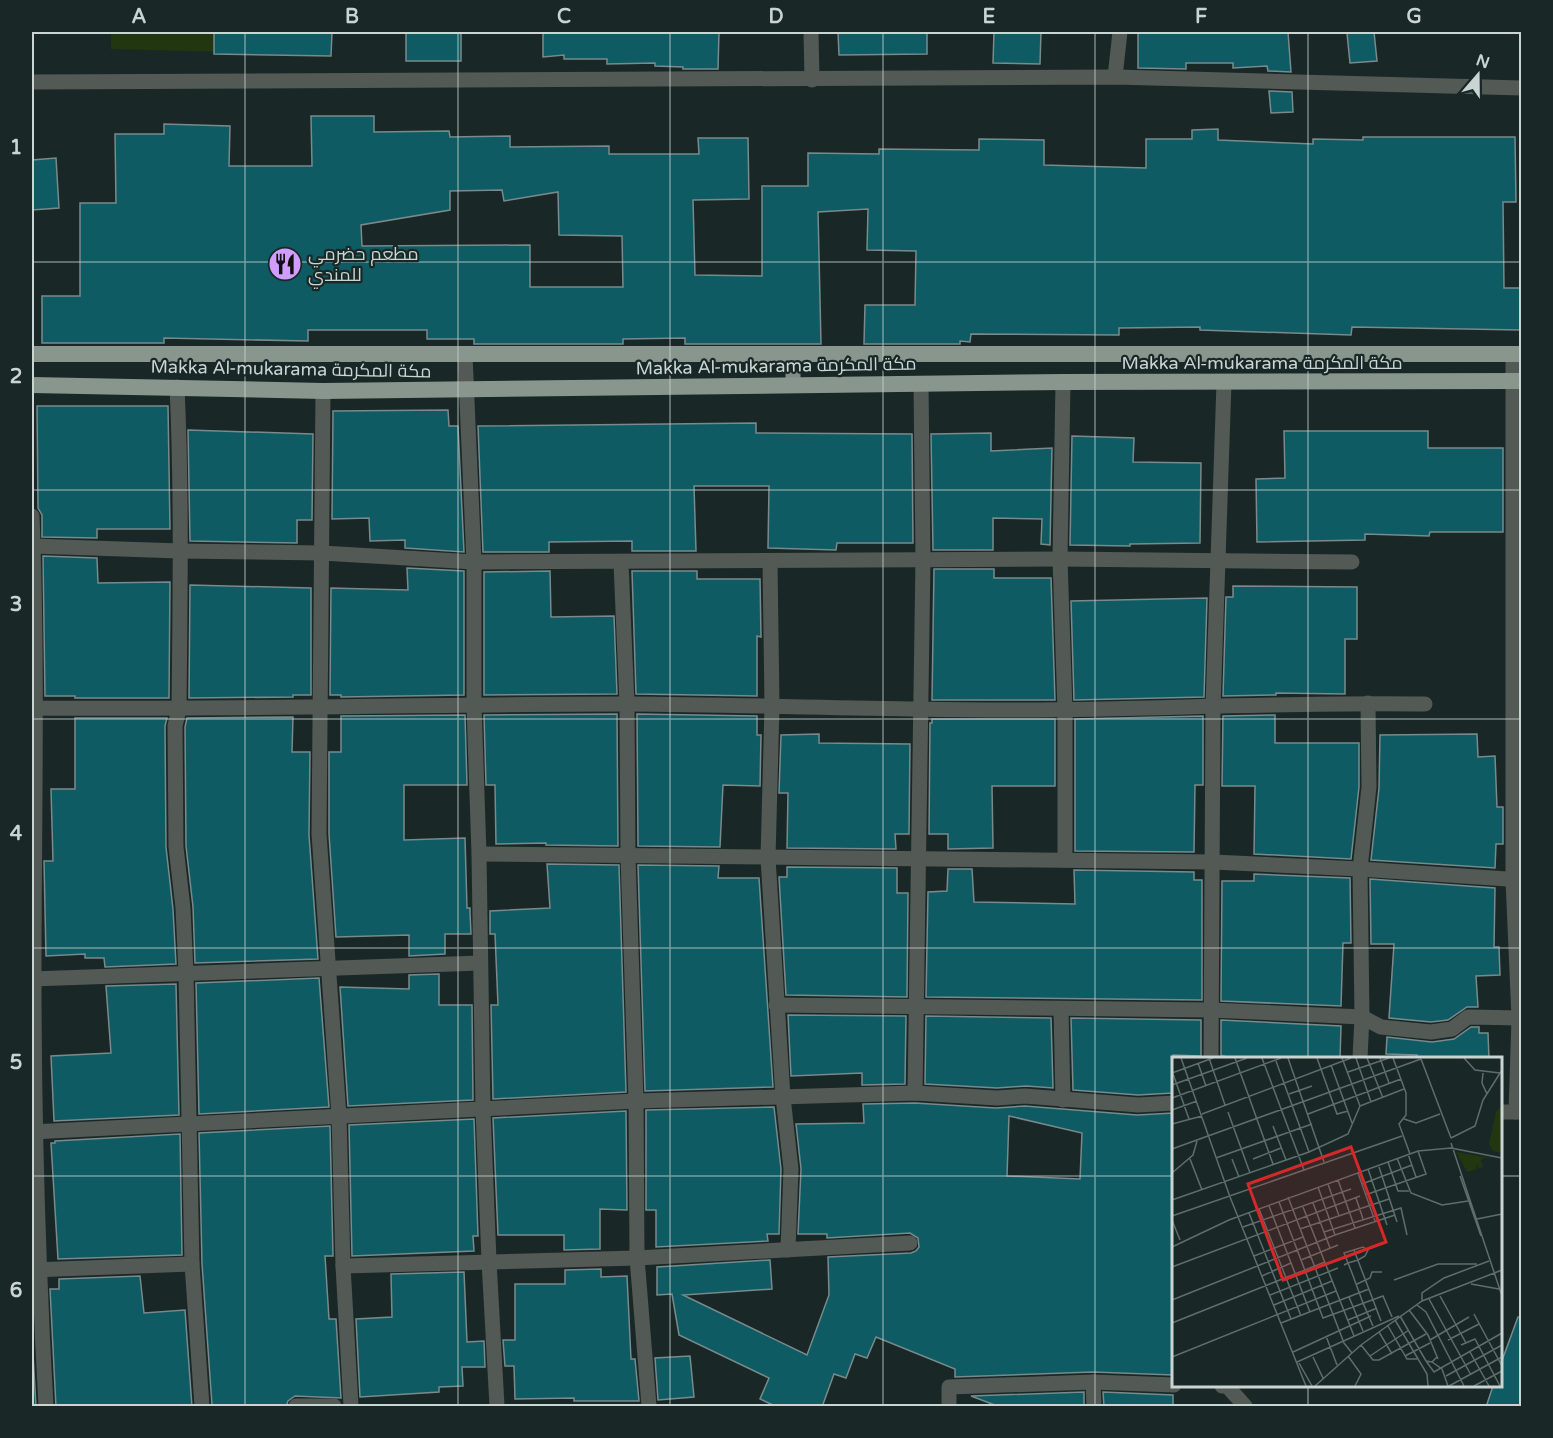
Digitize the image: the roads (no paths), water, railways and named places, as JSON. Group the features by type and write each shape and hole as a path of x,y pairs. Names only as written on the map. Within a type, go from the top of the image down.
{"highway":[{"name":"Makka Al-mukarama مكة المكرمة","path":"32,354 1517,355"},
{"name":"Makka Al-mukarama مكة المكرمة","path":"32,385 323,391 1063,382 1518,381"}],"main road":[{"path":"793,356 793,385"}],"street":[{"path":"811,32 812,80"},
{"path":"1115,77 1120,32"},
{"path":"32,82 1115,77 1521,88"},
{"path":"465,355 474,562 474,705 483,1110 497,1407"},
{"path":"1512,1112 1520,1018 1517,880 1517,355"},
{"path":"1063,382 1060,559 1065,710 1065,860"},
{"path":"1211,1057 1213,707 1224,383"},
{"path":"915,1093 922,559 921,384"},
{"path":"177,387 180,452 180,551 179,708 175,726 176,848 183,908 192,1264 202,1407"},
{"path":"323,391 319,834 339,1116 343,1266 351,1407"},
{"path":"32,516 35,1270 46,1407"},
{"path":"32,546 321,553 474,562 1060,559 1352,562"},
{"path":"770,561 772,706 768,858 776,1005 791,1169 788,1250"},
{"path":"621,563 627,704 628,857 636,1101 638,1258 649,1407"},
{"path":"33,708 627,704 919,710 1065,710 1425,704"},
{"path":"1360,1057 1362,1017 1360,868 1369,787 1368,704"},
{"path":"479,854 1213,862 1360,868 1517,880"},
{"path":"33,979 480,963"},
{"path":"776,1005 1210,1010 1362,1017 1381,1027 1431,1032 1452,1029 1468,1017 1520,1018"},
{"path":"1061,1010 1064,1100"},
{"path":"34,1132 636,1101 915,1093 997,1098 1025,1096 1138,1105 1172,1103"},
{"path":"343,1266 638,1258 910,1243"},
{"path":"35,1270 192,1264"},
{"path":"1093,1382 1094,1407"},
{"path":"949,1407 949,1386 1093,1382 1172,1385"},
{"path":"1228,1387 1245,1407"},
{"path":"296,1407 334,1407"}],"place":[{"name":"مطعم حضرمي للمندي","path":"285,264"}]}
